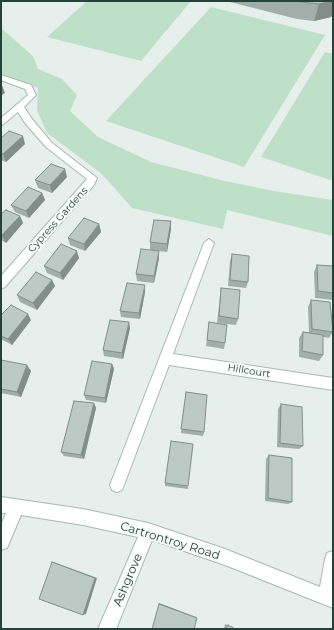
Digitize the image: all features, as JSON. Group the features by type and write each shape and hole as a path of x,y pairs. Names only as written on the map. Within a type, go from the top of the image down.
{"street":[{"path":"1,77 28,87 32,96 1,123"},
{"name":"Cypress Gardens","path":"1,284 91,183 92,178 49,145 28,121 20,106"},
{"path":"117,485 209,242"},
{"name":"Hillcourt","path":"164,358 333,384"},
{"name":"Cartrontroy Road","path":"1,505 84,517 148,531 225,557 330,599"},
{"path":"1,542 17,507"},
{"name":"Ashgrove","path":"107,629 148,531"},
{"path":"330,599 333,559"}],"green space":[{"path":"87,1 191,1 141,61 47,37"},
{"path":"211,7 325,35 244,167 106,121"},
{"path":"1,28 33,56 38,69 62,79 77,95 70,111 98,137 151,162 225,181 274,191 333,200 333,236 227,210 223,229 132,208 102,174 47,133 37,110 38,88 1,74"},
{"path":"325,52 333,54 333,181 261,157"}],"building":[{"path":"295,1 332,1 319,4"},
{"path":"9,131 23,136 3,154 1,153 1,138"},
{"path":"51,164 65,169 50,185 35,180"},
{"path":"28,187 42,193 26,211 11,205"},
{"path":"6,210 20,216 1,235 1,214"},
{"path":"84,218 99,224 84,244 68,238"},
{"path":"154,220 171,221 167,244 150,242"},
{"path":"61,244 77,251 60,273 44,266"},
{"path":"141,249 159,251 154,276 136,274"},
{"path":"232,254 249,256 248,282 230,280"},
{"path":"317,265 333,266 333,293 318,291"},
{"path":"36,272 52,280 33,303 17,295"},
{"path":"127,283 145,285 139,313 120,311"},
{"path":"221,288 240,290 238,319 219,316"},
{"path":"311,300 330,302 333,332 312,329"},
{"path":"11,305 28,314 8,339 1,336 1,315"},
{"path":"110,320 129,322 122,353 103,350"},
{"path":"209,322 227,325 225,343 207,340"},
{"path":"303,332 323,335 323,355 302,351"},
{"path":"1,360 27,365 17,392 1,389"},
{"path":"92,361 112,364 105,398 84,395"},
{"path":"186,392 207,395 204,432 181,429"},
{"path":"74,401 94,403 81,455 61,452"},
{"path":"281,404 302,407 303,446 280,443"},
{"path":"171,441 193,444 188,486 165,483"},
{"path":"269,455 292,458 292,502 268,498"},
{"path":"52,562 95,578 83,615 39,599"},
{"path":"159,604 197,618 194,629 152,629"},
{"path":"228,625 235,629 226,629"}]}
